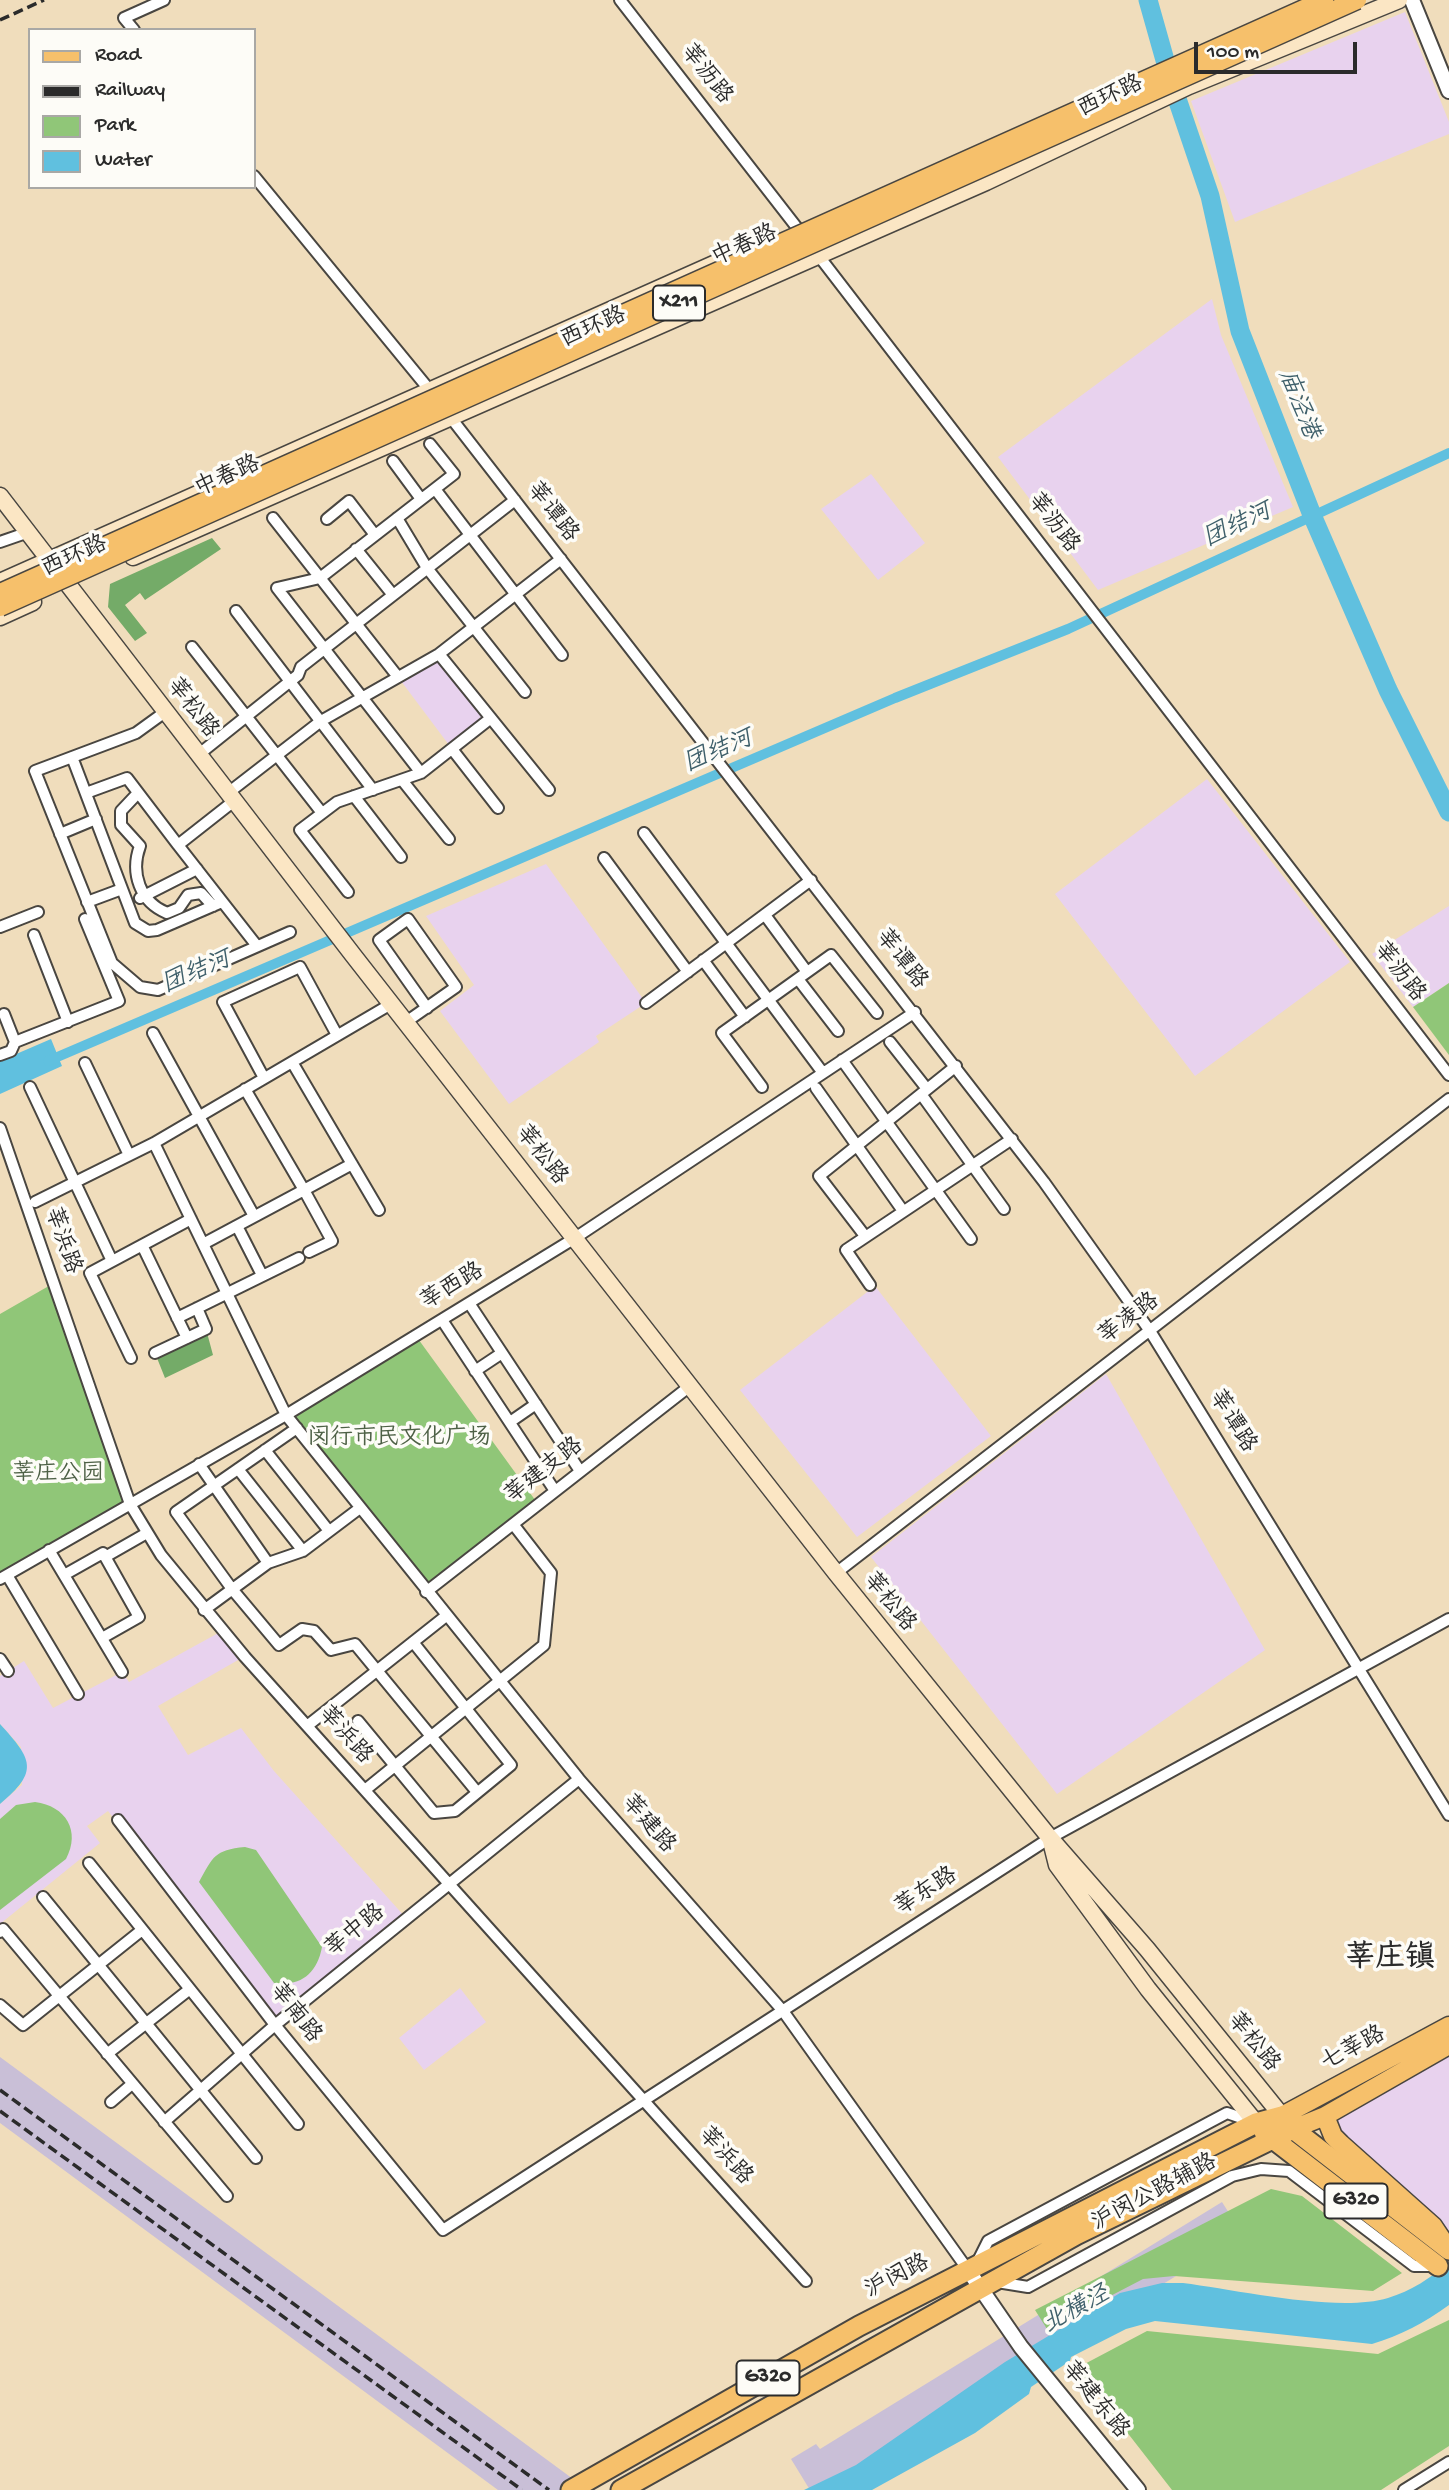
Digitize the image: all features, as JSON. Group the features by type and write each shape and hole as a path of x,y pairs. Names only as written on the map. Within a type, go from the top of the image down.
{"highway":[{"name":"沪闵路","path":"571,2490 859,2326 1255,2123 1287,2122"},
{"name":"G320","path":"621,2490 1076,2235 1271,2140 1287,2122 1445,2261"},
{"name":"G320","path":"1255,2123 1271,2140 1445,2261"}],"main road":[{"name":"西环路","path":"0,582 1307,0"},
{"name":"中春路","path":"0,593 1324,0"},
{"name":"中春路","path":"0,607 1357,0"},
{"name":"西环路","path":"0,617 819,255 1189,86 1399,0"},
{"name":"莘松路","path":"0,496 47,561 836,1573 1050,1838 1147,1949 1287,2122"},
{"name":"莘松路","path":"1050,1838 1057,1865 1148,1989 1255,2123"},
{"name":"七莘路","path":"1287,2122 1449,2026"},
{"name":"七莘路","path":"1287,2122 1325,2116 1449,2045"},
{"path":"1325,2116 1333,2136 1433,2226 1445,2261"}],"street":[{"path":"132,28 124,18 164,0"},
{"name":"莘沥路","path":"620,0 1449,1075"},
{"path":"1412,0 1449,91"},
{"name":"莘谭路","path":"256,178 451,417 1012,1139 1150,1331 1449,1815"},
{"path":"421,773 277,588 320,578 454,474 430,444"},
{"path":"393,461 421,499"},
{"path":"435,489 562,655"},
{"path":"198,755 291,682 299,675 301,667 515,500"},
{"path":"327,519 349,501 375,535"},
{"path":"273,518 398,677"},
{"path":"397,518 427,568 524,692"},
{"path":"0,542 26,533"},
{"path":"356,549 393,595"},
{"path":"178,845 277,755 321,721 439,654 561,559"},
{"path":"236,611 373,790"},
{"path":"192,647 323,813"},
{"path":"439,654 548,790"},
{"path":"165,712 136,733 35,771 112,963 140,987 158,990 290,932"},
{"path":"348,892 300,830 337,802 421,773 491,719"},
{"path":"452,749 498,808"},
{"path":"72,757 135,923 148,931 218,904"},
{"path":"86,793 127,778 197,869 218,904 257,946"},
{"path":"402,780 449,839"},
{"path":"138,793 121,811 121,825 140,846 135,859 143,896 157,909 167,913 179,908 188,895 201,893 218,904"},
{"path":"354,796 401,857"},
{"path":"60,834 96,819"},
{"path":"644,832 823,1073"},
{"path":"604,858 688,972"},
{"path":"128,904 197,869"},
{"path":"646,1003 811,880"},
{"path":"88,902 122,889"},
{"path":"0,927 38,912"},
{"path":"765,915 838,1031"},
{"path":"0,1055 11,1051 15,1042 120,1001 85,919"},
{"path":"406,1022 427,1008 456,988 408,919 379,940 427,1008"},
{"path":"34,935 68,1022"},
{"path":"762,1087 722,1033 831,955 877,1013"},
{"path":"703,960 745,1017"},
{"path":"264,1078 223,1002 300,967 337,1035"},
{"path":"35,1202 154,1143 391,1004"},
{"path":"1,1011 15,1042"},
{"name":"莘西路","path":"3,1576 286,1415 575,1238 915,1012"},
{"path":"153,1033 254,1216"},
{"path":"890,1042 1004,1209"},
{"path":"842,1060 971,1239"},
{"path":"292,1062 379,1210"},
{"path":"85,1063 129,1155"},
{"path":"865,1236 819,1176 956,1066"},
{"path":"30,1087 112,1261"},
{"path":"816,1088 903,1211"},
{"path":"245,1089 332,1241 309,1252"},
{"name":"莘凌路","path":"836,1573 1449,1099"},
{"name":"莘浜路","path":"0,1128 130,1504 147,1533 204,1610 806,2281"},
{"path":"870,1285 846,1250 1012,1139"},
{"name":"莘建路","path":"154,1143 286,1415 579,1779 783,2011 972,2268"},
{"path":"203,1244 352,1164"},
{"path":"131,1358 90,1273 191,1219"},
{"path":"237,1226 262,1275"},
{"path":"142,1245 187,1338"},
{"path":"177,1318 299,1258"},
{"path":"469,1303 580,1471"},
{"path":"155,1353 206,1329 197,1308"},
{"path":"442,1320 555,1491"},
{"path":"475,1371 502,1353"},
{"name":"莘建支路","path":"426,1592 690,1386"},
{"path":"510,1422 536,1404"},
{"path":"297,1428 176,1512 232,1589 279,1645 302,1629 314,1631 331,1650 355,1643 477,1792"},
{"path":"265,1450 329,1531"},
{"path":"199,1464 268,1563"},
{"path":"238,1469 303,1551"},
{"path":"204,1610 268,1563 303,1551 360,1508"},
{"path":"365,1790 544,1645 551,1573 513,1524"},
{"path":"105,1557 147,1533"},
{"path":"49,1550 122,1672"},
{"path":"64,1575 103,1553 139,1617 102,1638"},
{"path":"3,1576 78,1694"},
{"path":"307,1726 446,1616"},
{"name":"莘东路","path":"443,2230 1050,1838 1449,1619"},
{"path":"358,1721 434,1813 455,1811 511,1765 413,1642"},
{"path":"0,1658 8,1671"},
{"name":"莘中路","path":"164,2122 243,2056 275,2025 579,1779"},
{"name":"莘南路","path":"118,1820 275,2025 443,2230"},
{"path":"89,1863 298,2124"},
{"path":"43,1897 256,2158"},
{"path":"0,1932 3,1929 227,2196"},
{"path":"0,2005 23,2025 142,1930"},
{"path":"107,2054 190,1989"},
{"path":"111,2102 132,2084"},
{"name":"沪闵公路辅路","path":"989,2286 1028,2287 1232,2176 1261,2169 1289,2171 1414,2266 1445,2261"},
{"name":"莘建东路","path":"972,2268 989,2286 1021,2347 1138,2490"},
{"path":"1404,2490 1449,2462"}],"shaded area":[{"path":"1405,12 1449,122 1449,134 1235,222 1191,101"},
{"path":"1212,299 1221,335 1293,507 1098,590 998,457"},
{"path":"871,474 925,543 878,580 821,509"},
{"path":"439,654 491,718 452,749 398,677"},
{"path":"1207,779 1350,962 1195,1076 1055,894"},
{"path":"546,864 646,1003 596,1036 599,1042 509,1104 440,1011 474,985 426,916"},
{"path":"1449,906 1449,983 1413,1007 1372,954"},
{"path":"875,1286 991,1436 857,1537 740,1390"},
{"path":"1106,1374 1265,1650 1057,1794 871,1557"},
{"path":"222,1631 245,1656 158,1706 188,1755 241,1728 274,1771 406,1918 275,2025 108,1811 87,1826 100,1843 0,1924 0,1804 22,1785 21,1747 0,1724 0,1676 24,1661 53,1708 122,1672 129,1682"},
{"path":"460,1988 486,2022 424,2070 399,2038"},
{"path":"1449,2052 1449,2234 1337,2130 1335,2117"},
{"path":"0,2057 588,2490 498,2490 0,2123"},
{"path":"1222,2202 1243,2235 840,2482 810,2490 791,2459 816,2444 820,2449"}],"green space":[{"path":"212,538 221,549 145,600 140,593 125,605 147,633 135,641 108,607 110,584"},
{"path":"1449,983 1449,1055 1413,1007"},
{"name":"莘庄公园","path":"54,1283 130,1504 0,1579 0,1314"},
{"path":"206,1329 213,1355 165,1378 155,1353"},
{"name":"闵行市民文化广场","path":"416,1336 538,1504 426,1592 286,1415"},
{"path":"35,1802 55,1809 68,1822 72,1839 70,1849 66,1859 0,1910 0,1819 16,1805"},
{"path":"245,1847 256,1850 322,1947 316,1965 306,1977 292,1983 274,1983 199,1882 216,1856 227,1850"},
{"path":"1271,2189 1302,2196 1402,2273 1373,2291 1174,2276 1143,2279 1047,2329 1035,2310"},
{"path":"1449,2320 1449,2446 1381,2490 1172,2490 1077,2368 1147,2331 1378,2354"}],"water":[{"path":"51,1039 62,1066 0,1094 0,1061"},
{"path":"0,1724 25,1756 27,1765 21,1783 0,1804"},
{"path":"1449,2262 1449,2305 1412,2328 1372,2344 1155,2321 1126,2329 1071,2357 1070,2361 1031,2387 1029,2394 975,2433 872,2490 804,2490 856,2465 1005,2362 1120,2293 1162,2283 1183,2283 1316,2302 1367,2302 1405,2292 1428,2279"}],"waterway":[{"name":"庙泾港","path":"1148,0 1170,78 1210,196 1240,331 1312,515 1388,690 1449,812"},
{"name":"团结河","path":"48,1061 895,698 1068,629 1449,453"}],"railway":[{"path":"0,20 44,0"},
{"path":"0,2090 549,2490"},
{"path":"0,2111 522,2490"}],"district":[{"name":"莘庄镇","path":"1390,1960"}],"water label":[{"name":"北横泾","path":"1077,2311"}]}
